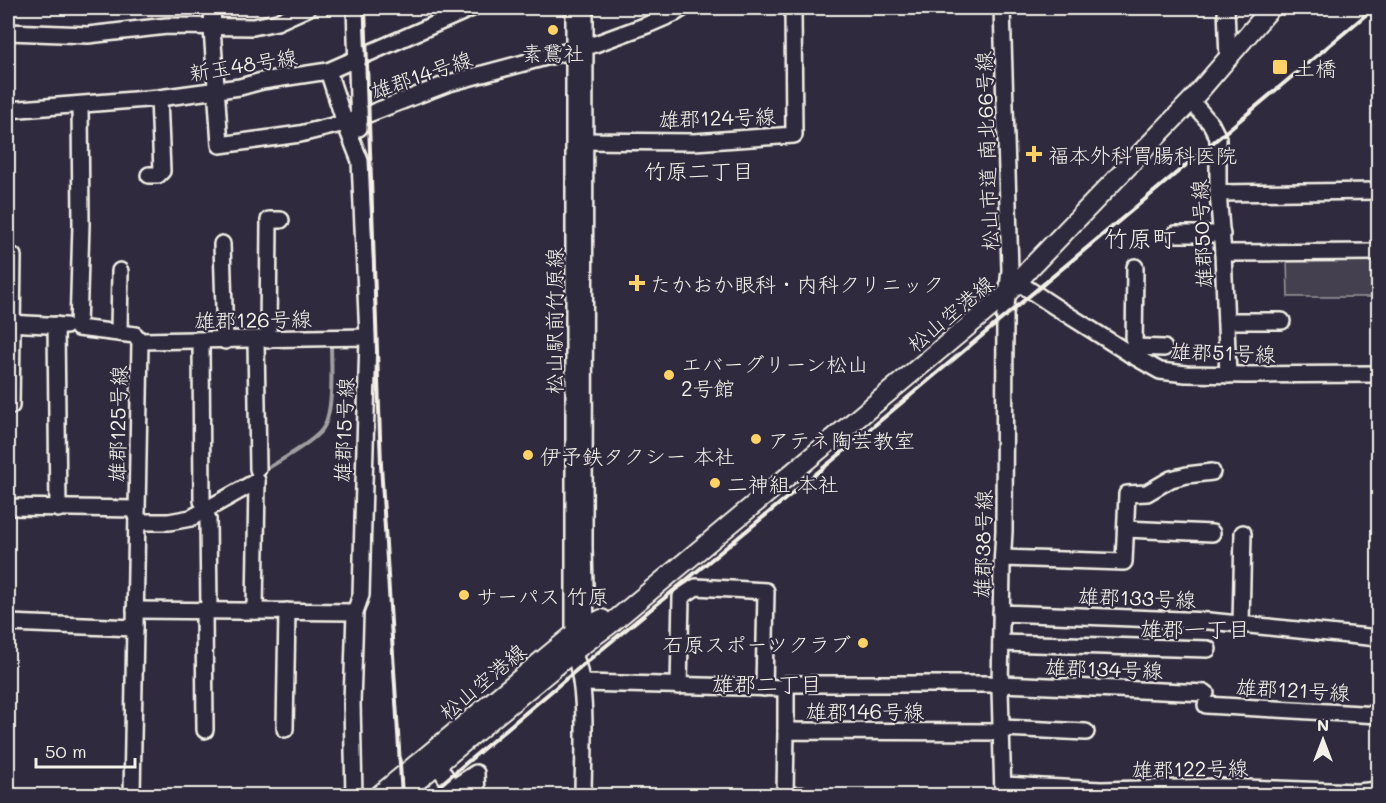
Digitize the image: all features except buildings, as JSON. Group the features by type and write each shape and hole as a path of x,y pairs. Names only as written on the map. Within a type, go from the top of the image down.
{"main road":[{"name":"松山空港線","path":"378,795 433,759 579,643 621,613 1031,267 1191,101 1270,8"},
{"name":"松山空港線","path":"399,795 433,759"}],"street":[{"path":"213,8 215,90"},
{"path":"8,32 88,35 146,28 265,26 308,8"},
{"path":"351,121 357,58 355,8"},
{"name":"新玉48号線","path":"8,110 159,98 328,71 472,8"},
{"name":"松山駅前竹原線","path":"574,8 580,47"},
{"name":"松山駅前竹原線","path":"583,795 578,548 580,47 585,8"},
{"name":"雄郡14号線","path":"215,90 220,145 300,134 351,121 449,83 647,26 683,8"},
{"name":"雄郡124号線","path":"580,141 694,141 794,135 793,8"},
{"name":"松山市道 南北66号線","path":"1002,8 1013,282"},
{"path":"1226,8 1228,59"},
{"path":"328,71 351,121"},
{"path":"149,175 158,175 162,171 159,98"},
{"name":"雄郡50号線","path":"1191,101 1211,124 1218,138 1218,193 1228,375"},
{"path":"78,328 81,224 80,105"},
{"name":"雄郡15号線","path":"351,121 360,161 368,338 361,594 355,612 352,703 354,795"},
{"path":"1218,193 1378,191"},
{"path":"258,469 269,220 280,220"},
{"path":"1175,234 1221,234"},
{"path":"222,244 225,341"},
{"path":"1223,253 1378,252"},
{"path":"11,406 10,323 13,256"},
{"path":"1135,267 1132,351 1164,348"},
{"path":"119,332 120,271"},
{"name":"雄郡51号線","path":"1013,282 1132,351 1160,371 1228,375 1378,374"},
{"name":"雄郡38号線","path":"1003,790 1002,730 995,684 1001,643 1005,315 1013,282"},
{"path":"1226,321 1282,321"},
{"name":"雄郡125号線","path":"10,323 119,332 135,335 140,341 132,795"},
{"path":"56,325 58,509"},
{"name":"雄郡126号線","path":"140,341 201,342 368,338"},
{"path":"201,342 203,506 208,519 205,730"},
{"path":"1003,555 1124,562 1127,494 1147,493 1171,479 1212,472"},
{"path":"8,507 137,515 179,521 203,506 257,481 255,611"},
{"path":"1126,529 1212,532"},
{"path":"1241,624 1244,533"},
{"path":"679,686 681,597 696,587 766,591 764,688"},
{"path":"135,610 355,612"},
{"path":"285,729 287,611"},
{"name":"雄郡133号線","path":"1001,613 1209,621 1378,638"},
{"path":"8,623 135,628"},
{"path":"1001,643 1208,649"},
{"name":"雄郡134号線","path":"582,683 764,688 786,688 787,684 995,684 1206,699"},
{"path":"786,688 786,731"},
{"name":"雄郡121号線","path":"1206,699 1378,715"},
{"name":"雄郡146号線","path":"814,795 785,795 786,731 1086,732"},
{"path":"433,759 450,792 476,773 477,795"},
{"name":"雄郡122号線","path":"1003,790 1257,792 1378,790"}],"shaded area":[{"path":"1287,257 1378,259 1378,297 1288,297"}],"waterway":[{"path":"263,471 294,452 321,431 330,402 331,343"}],"railway":[{"path":"365,8 381,465 402,796"},
{"path":"427,796 1374,8"}],"place":[{"name":"素鵞社","path":"553,30"},
{"name":"土橋","path":"1280,67"},
{"name":"福本外科胃腸科医院","path":"1034,154"},
{"name":"たかおか眼科・内科クリニック","path":"637,283"},
{"name":"エバーグリーン松山 2号館","path":"669,375"},
{"name":"アテネ陶芸教室","path":"756,439"},
{"name":"伊予鉄タクシー 本社","path":"528,455"},
{"name":"二神組 本社","path":"715,483"},
{"name":"サーパス 竹原","path":"464,595"},
{"name":"石原スポーツクラブ","path":"863,643"}],"district":[{"name":"竹原二丁目","path":"699,170"},
{"name":"竹原町","path":"1140,237"},
{"name":"雄郡一丁目","path":"1195,628"},
{"name":"雄郡二丁目","path":"767,683"}]}
